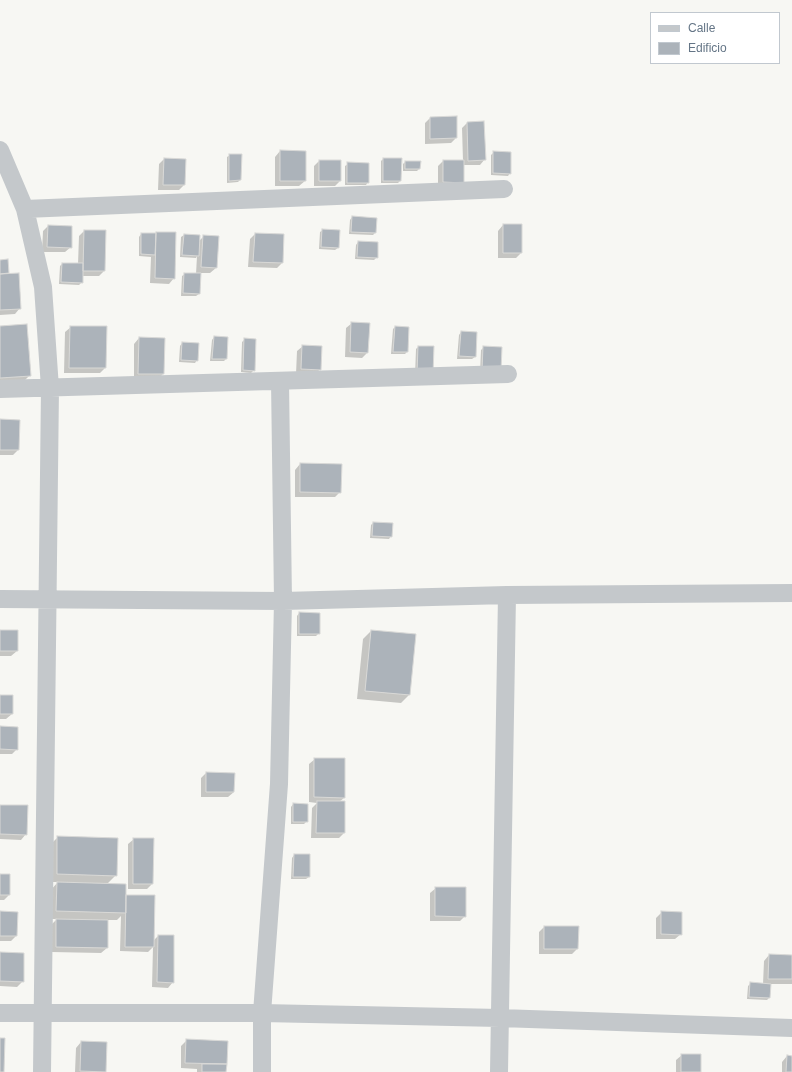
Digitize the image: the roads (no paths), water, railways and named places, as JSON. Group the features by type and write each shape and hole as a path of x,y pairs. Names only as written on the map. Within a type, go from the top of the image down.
{"street":[{"path":"0,150 25,209 43,287 50,388 42,1072"},
{"path":"25,209 504,189"},
{"path":"0,389 508,374"},
{"path":"262,1072 262,1013 279,784 282,602 280,381"},
{"path":"0,599 282,602 507,595 792,593"},
{"path":"499,1072 507,595"},
{"path":"0,1013 262,1013 500,1018 792,1028"}]}
